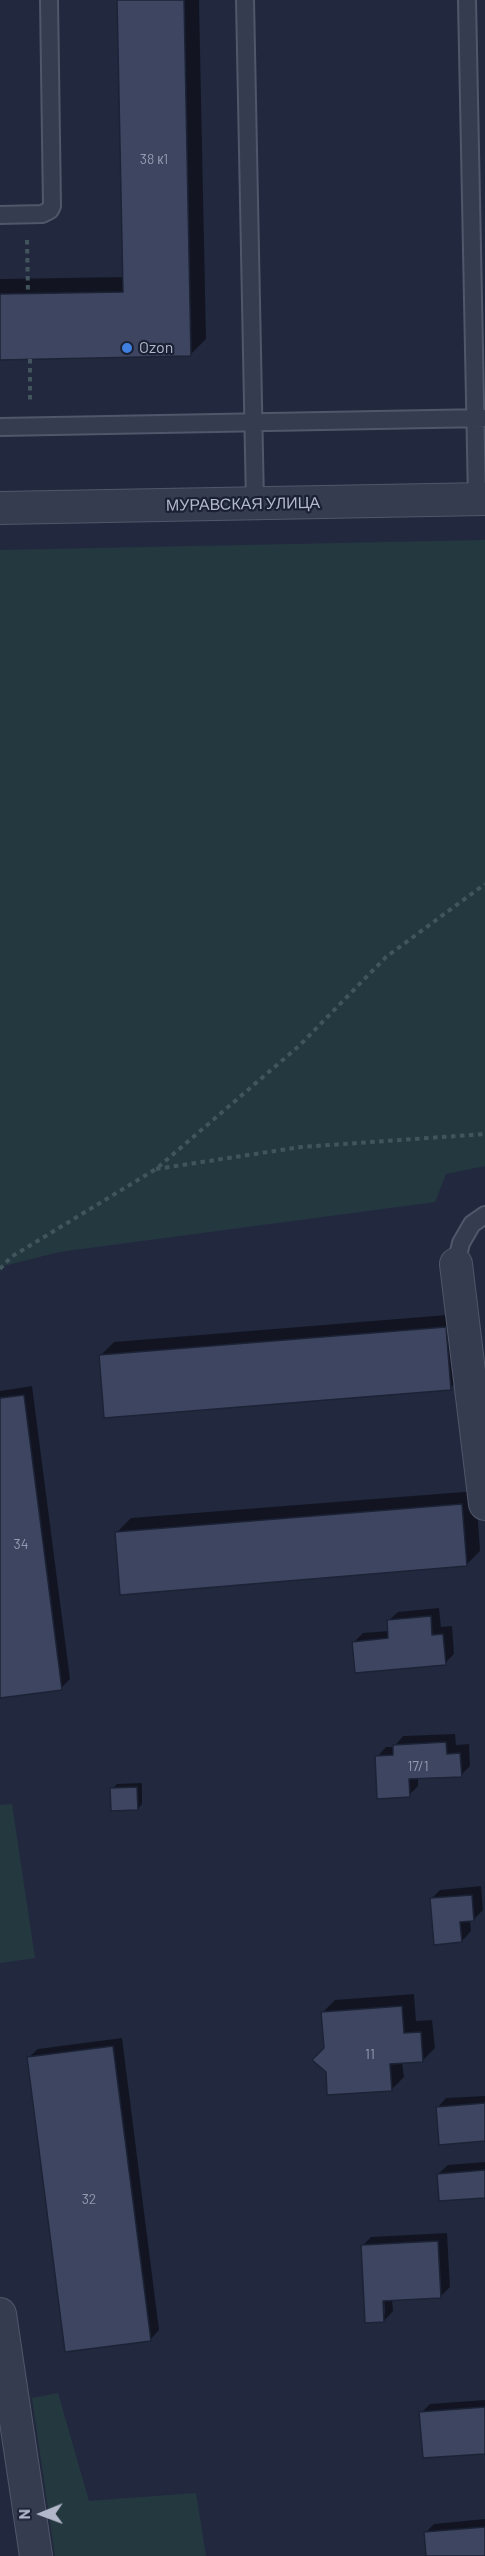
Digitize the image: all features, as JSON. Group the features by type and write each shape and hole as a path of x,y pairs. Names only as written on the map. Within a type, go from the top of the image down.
{"street":[{"name":"МУРАВСКАЯ УЛИЦА","path":"0,508 481,499"},
{"path":"456,1264 485,1504"},
{"path":"0,2314 9,2430 36,2556"}],"lane":[{"path":"0,214 47,212 53,201 49,0"},
{"path":"245,0 255,503"},
{"path":"467,0 481,499"},
{"path":"0,428 480,418"},
{"path":"456,1264 461,1243 472,1224 485,1215"}],"path":[{"path":"27,214 28,294"},
{"path":"30,359 31,427"},
{"path":"0,1269 11,1257 156,1169 299,1046 386,957 485,884"},
{"path":"156,1169 301,1147 485,1134"}],"shaded area":[{"path":"485,540 485,1166 446,1174 435,1202 59,1252 0,1267 0,550"},
{"path":"12,1804 35,1958 0,1963 0,1805"},
{"path":"58,2393 89,2501 196,2493 206,2556 55,2556 32,2398"}],"building":[{"path":"117,0 184,0 191,356 0,360 0,294 123,292"},
{"path":"446,1327 451,1390 104,1418 99,1355"},
{"path":"24,1395 62,1690 0,1698 0,1398"},
{"path":"462,1504 467,1566 120,1595 115,1532"},
{"path":"431,1616 432,1635 443,1634 446,1665 355,1673 352,1642 388,1638 387,1620"},
{"path":"446,1742 447,1754 460,1753 462,1777 409,1779 410,1797 377,1799 375,1756 393,1755 393,1745"},
{"path":"137,1787 138,1810 111,1811 110,1788"},
{"path":"472,1895 474,1921 460,1922 462,1942 434,1945 430,1898"},
{"path":"402,2006 404,2033 421,2032 423,2062 390,2064 392,2091 327,2095 326,2072 312,2060 324,2048 321,2012"},
{"path":"113,2046 151,2341 65,2352 27,2057"},
{"path":"485,2103 485,2141 439,2145 436,2107"},
{"path":"485,2170 485,2198 439,2201 437,2174"},
{"path":"438,2241 441,2298 383,2301 384,2322 365,2323 361,2245"},
{"path":"485,2407 485,2454 423,2458 419,2412"},
{"path":"485,2527 485,2556 426,2556 424,2532"}],"place":[{"name":"Ozon","path":"127,348"}]}
